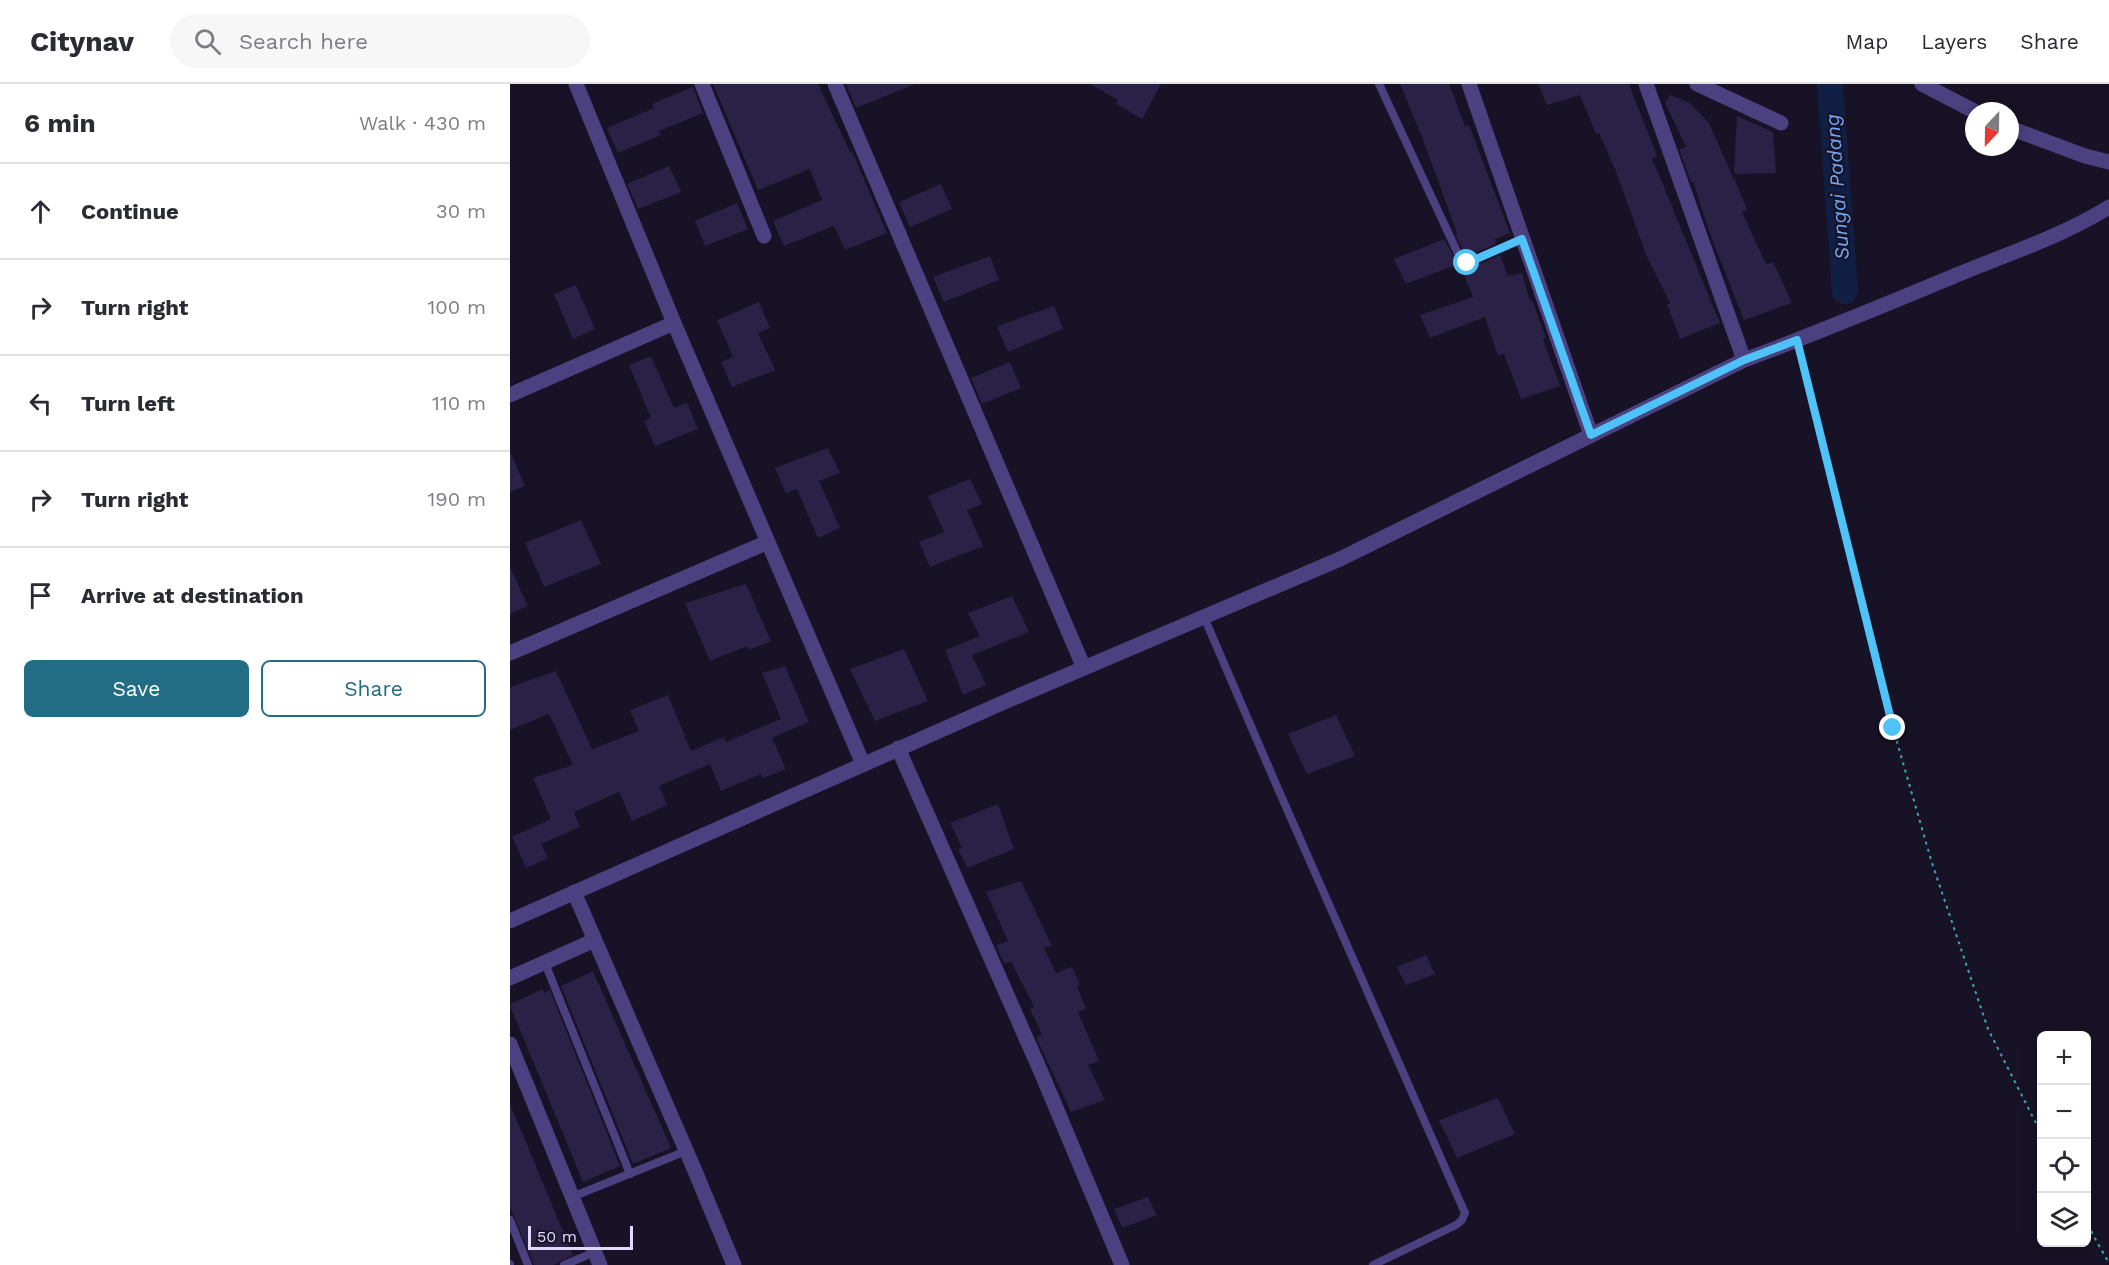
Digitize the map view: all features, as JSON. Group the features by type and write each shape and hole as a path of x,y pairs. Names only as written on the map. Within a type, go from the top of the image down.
{"street":[{"path":"576,84 674,323 863,764"},
{"path":"702,84 764,236"},
{"path":"835,84 1084,668"},
{"path":"1469,84 1591,435"},
{"path":"1646,84 1744,360"},
{"path":"1697,84 1782,123"},
{"path":"1923,84 1965,106"},
{"path":"2019,131 2085,156 2109,162"},
{"path":"510,921 898,748 1340,559 1744,360 2049,237 2109,207"},
{"path":"510,395 674,323"},
{"path":"510,653 768,542"},
{"path":"898,748 1041,1072 1122,1265"},
{"path":"574,892 734,1265"},
{"path":"510,978 596,940"},
{"path":"510,1044 597,1259"}],"lane":[{"path":"1379,84 1460,258 1467,263 1522,239"},
{"path":"1204,617 1465,1213 1456,1225 1373,1265"},
{"path":"545,963 630,1174"},
{"path":"572,1197 686,1151"},
{"path":"510,1220 528,1265"},
{"path":"564,1265 597,1259"}],"path":[{"path":"1797,340 1893,728 1931,860 1988,1029 2037,1125"},
{"path":"2091,1230 2109,1263"}],"building":[{"path":"713,84 818,84 850,152 852,151 887,233 845,250 834,226 784,246 773,221 822,200 810,169 758,190"},
{"path":"846,84 915,84 856,108"},
{"path":"1090,84 1161,84 1142,119 1116,104 1118,100"},
{"path":"1400,84 1449,84 1465,126 1469,125 1510,233 1495,239 1496,244 1468,256 1465,254 1455,234 1457,233 1422,137"},
{"path":"1538,84 1629,84 1657,156 1652,158 1720,323 1680,339 1667,304 1670,303 1647,257 1615,169 1599,133 1596,134 1580,95 1547,105"},
{"path":"693,87 703,113 659,131 661,135 618,153 607,128 654,108 652,104"},
{"path":"1670,95 1690,103 1709,123 1747,210 1742,212 1766,264 1773,262 1792,303 1744,320 1679,149 1686,147 1665,103"},
{"path":"1737,116 1773,132 1776,173 1734,174"},
{"path":"669,166 681,192 638,209 627,184"},
{"path":"941,184 952,209 910,227 899,202"},
{"path":"737,203 748,229 705,246 695,221"},
{"path":"1444,239 1458,264 1406,284 1394,259"},
{"path":"1500,255 1508,276 1522,273 1530,301 1532,300 1546,338 1543,339 1560,386 1521,399 1504,354 1498,356 1485,317 1430,338 1420,315 1473,297 1460,265 1469,269"},
{"path":"990,256 999,280 944,302 933,277"},
{"path":"576,285 595,329 573,339 554,294"},
{"path":"759,302 770,328 758,333 775,370 732,387 721,362 733,357 717,320"},
{"path":"1054,306 1063,329 1008,352 997,326"},
{"path":"651,356 674,408 687,403 698,429 655,446 644,421 651,418 629,365"},
{"path":"1010,362 1021,388 982,404 971,378"},
{"path":"828,448 840,473 819,481 840,528 818,538 797,489 786,493 775,468"},
{"path":"510,451 525,486 510,492"},
{"path":"970,479 982,504 967,510 983,546 930,567 919,542 944,532 928,496"},
{"path":"581,520 601,564 544,587 525,543"},
{"path":"510,567 528,606 510,614"},
{"path":"746,584 771,641 749,650 747,646 710,661 685,603"},
{"path":"1012,596 1029,632 972,655 986,685 963,695 945,650 980,636 968,613"},
{"path":"904,649 928,701 875,721 850,669"},
{"path":"785,666 809,722 772,738 786,769 763,778 761,774 721,791 710,764 659,786 667,805 632,821 619,792 574,812 580,827 541,844 548,858 526,868 512,837 551,819 533,778 573,765 549,714 510,730 510,687 556,671 592,749 639,731 630,710 668,695 691,751 724,737 726,742 781,719 762,673"},
{"path":"1336,715 1355,756 1307,774 1288,734"},
{"path":"998,804 1014,849 967,868 958,849 962,848 950,823"},
{"path":"1021,881 1052,946 1044,948 1056,973 1072,967 1080,985 1077,986 1086,1009 1078,1012 1099,1061 1088,1065 1105,1100 1071,1112 1036,1037 1042,1035 1030,1009 1034,1007 1011,961 1004,964 996,945 1008,941 986,892"},
{"path":"1426,955 1435,974 1406,985 1397,967"},
{"path":"593,971 671,1148 633,1164 561,986"},
{"path":"543,989 544,993 550,990 620,1166 583,1182 510,1006"},
{"path":"1498,1098 1515,1134 1457,1158 1439,1120"},
{"path":"510,1104 573,1255 554,1265 534,1265 510,1207"},
{"path":"1148,1197 1157,1215 1122,1228 1114,1209"}],"waterway":[{"name":"Sungai Padang","path":"1830,84 1845,291"}],"route":[{"path":"1467,263 1522,239 1591,435 1744,360 1797,340 1893,728"}]}
